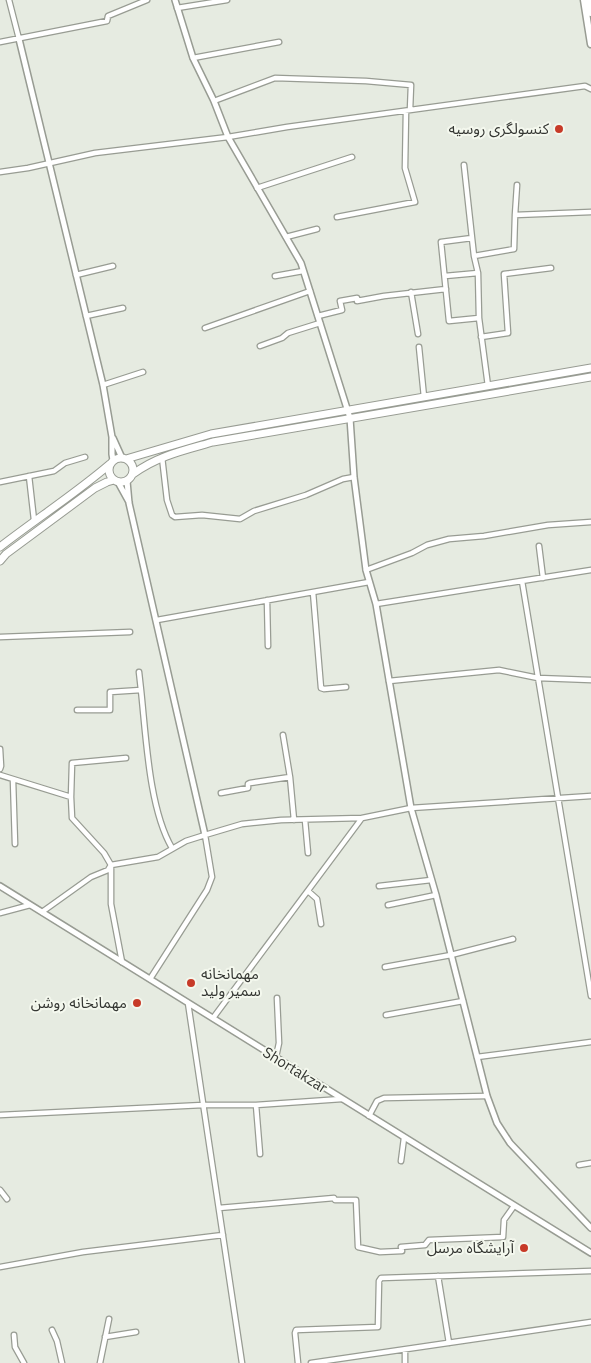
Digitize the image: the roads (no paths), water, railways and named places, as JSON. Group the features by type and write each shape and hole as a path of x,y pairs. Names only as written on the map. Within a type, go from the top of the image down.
{"highway":[{"path":"0,547 34,520 87,483 112,462 124,458 212,434 591,368"},
{"path":"0,561 6,554 95,488 107,482 127,481 147,464 162,457 213,442 591,377"},
{"path":"124,458 132,465 133,474"},
{"path":"112,462 109,473 116,482"}],"main road":[{"path":"584,0 591,44"},
{"path":"589,0 591,13"}],"street":[{"path":"9,0 103,385 112,437 112,462"},
{"path":"0,42 107,21 108,16 147,0"},
{"path":"175,0 193,58 214,101 228,137 301,263 348,410 354,477 366,570 376,604 411,808 436,895 487,1096 497,1124 510,1143 591,1228"},
{"path":"177,8 227,0"},
{"path":"193,58 279,42"},
{"path":"214,101 276,78 366,81 411,85 405,168 416,202 337,217"},
{"path":"0,172 28,168 95,153 228,137 287,126 585,86 591,88"},
{"path":"257,188 352,158"},
{"path":"464,165 474,256 478,273 479,318 488,386"},
{"path":"474,256 514,249 517,185"},
{"path":"515,215 591,212"},
{"path":"286,237 317,229"},
{"path":"472,238 441,242 449,321 479,318"},
{"path":"76,275 114,266"},
{"path":"481,337 508,333 504,274 551,268"},
{"path":"275,276 303,271"},
{"path":"445,276 478,273"},
{"path":"318,316 342,310 340,301 357,298 357,301 411,292 446,290"},
{"path":"205,328 310,291"},
{"path":"411,292 418,334"},
{"path":"86,316 123,308"},
{"path":"260,346 320,323"},
{"path":"419,347 424,397"},
{"path":"103,385 143,372"},
{"path":"112,437 124,458"},
{"path":"0,482 54,471 65,463 85,457"},
{"path":"162,457 169,509 175,517 202,515 240,519 254,511 306,495 343,479 354,477"},
{"path":"29,476 34,520"},
{"path":"127,481 129,503 205,835 212,877 207,890 150,979"},
{"path":"116,482 129,503"},
{"path":"366,570 412,553 427,545 449,539 484,536 548,525 591,522"},
{"path":"539,546 544,578"},
{"path":"376,604 591,570"},
{"path":"522,581 591,996"},
{"path":"157,620 368,582"},
{"path":"313,592 321,688 346,687"},
{"path":"267,600 268,646"},
{"path":"0,638 130,632"},
{"path":"389,681 498,670 538,678 591,680"},
{"path":"138,672 147,750 156,801 164,833 172,848"},
{"path":"77,710 110,710 110,692 140,690"},
{"path":"283,735 290,777 294,820"},
{"path":"0,749 0,769"},
{"path":"122,962 112,904 112,866 104,853 72,818 71,797 72,763 126,758"},
{"path":"0,775 71,797"},
{"path":"221,793 248,788 250,782 290,777"},
{"path":"13,780 15,844"},
{"path":"42,912 90,876 108,870 112,866 158,857 172,848 205,835 242,824 362,818 411,808 591,796"},
{"path":"213,1018 362,818"},
{"path":"305,820 308,853"},
{"path":"379,886 431,880"},
{"name":"Shortakzar","path":"0,886 591,1253"},
{"path":"308,891 317,899 320,924"},
{"path":"388,905 436,895"},
{"path":"0,913 30,905"},
{"path":"385,967 451,955 513,939"},
{"path":"276,1057 279,1043 277,998"},
{"path":"386,1015 463,1001"},
{"path":"188,1003 242,1363"},
{"path":"477,1057 591,1042"},
{"path":"369,1116 377,1101 384,1098 487,1096"},
{"path":"0,1115 203,1105 256,1105 342,1099"},
{"path":"256,1105 260,1154"},
{"path":"401,1161 404,1138"},
{"path":"579,1165 591,1162"},
{"path":"0,1190 7,1199"},
{"path":"219,1208 334,1198 335,1200 356,1200 358,1247 380,1252 402,1252 401,1247 425,1245 429,1240 503,1238 504,1220 514,1206"},
{"path":"0,1267 83,1252 223,1235"},
{"path":"298,1363 296,1330 378,1327 379,1279 552,1274 591,1271"},
{"path":"438,1276 449,1343"},
{"path":"100,1363 109,1319"},
{"path":"311,1363 591,1322"},
{"path":"52,1330 57,1341 62,1363"},
{"path":"105,1337 136,1332"},
{"path":"14,1335 15,1347 24,1363"},
{"path":"404,1350 406,1363"}],"place":[{"name":"کنسولگری روسیه","path":"559,129"},
{"name":"مهمانخانه سمیر ولید","path":"191,983"},
{"name":"مهمانخانه روشن","path":"137,1003"},
{"name":"آرایشگاه مرسل","path":"524,1248"}]}
